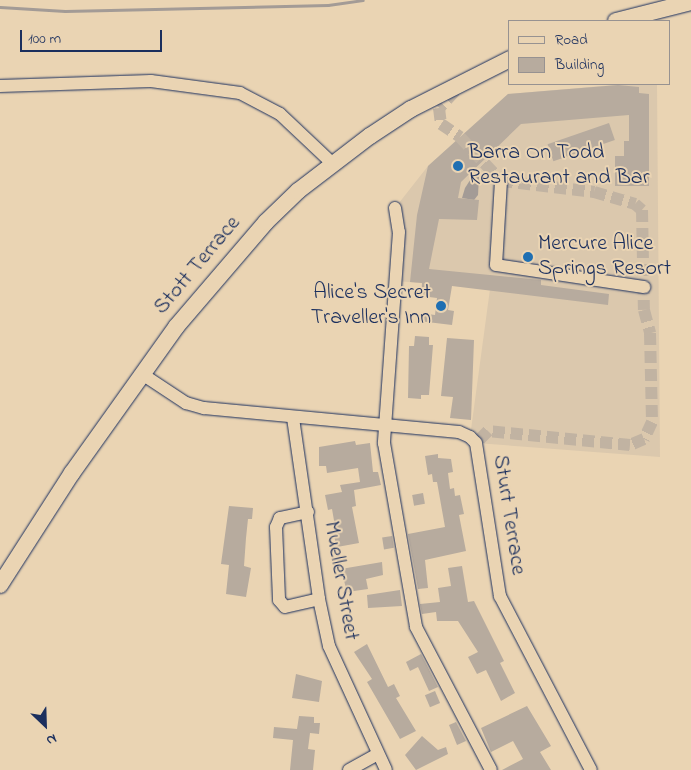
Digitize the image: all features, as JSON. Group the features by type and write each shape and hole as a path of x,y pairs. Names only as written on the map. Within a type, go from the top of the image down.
{"main road":[{"path":"620,20 691,2"},
{"name":"Stott Terrace","path":"0,585 142,374 203,292 243,247 298,191 332,163 411,109 508,60"}],"street":[{"path":"0,86 151,81 240,93 280,114 332,163"},
{"path":"500,181 496,265 644,287"},
{"path":"395,208 399,232 384,442 416,627 491,770"},
{"name":"Sturt Terrace","path":"142,374 186,403 204,408 293,418 384,424 460,432 476,443 500,596 591,770"},
{"name":"Mueller Street","path":"293,418 319,599 331,653 386,770"},
{"path":"308,512 280,518 276,527 279,600 285,607 319,599"},
{"path":"349,770 378,754"}],"shaded area":[{"name":"Mercure Alice Springs Resort","path":"613,85 657,85 660,457 476,443 470,437 490,289 397,281 395,208 428,166 508,94"},
{"path":"474,174 479,177 478,195 474,200 462,198 465,188"}],"building":[{"path":"618,85 639,87 639,93 649,94 649,186 615,186 615,156 624,156 624,141 629,141 629,115 521,124 461,182 458,198 479,200 477,220 439,219 429,269 541,280 541,285 609,294 608,305 452,286 448,310 454,311 452,325 419,321 420,313 435,315 437,298 421,296 422,283 410,282 417,215 428,166 508,94"},
{"path":"609,123 615,140 553,161 548,144"},
{"path":"415,336 429,337 429,345 433,345 429,395 421,395 421,399 408,398 409,346 414,346"},
{"path":"447,338 474,340 471,420 450,418 453,397 441,396"},
{"path":"355,441 356,445 370,443 373,472 378,472 381,485 354,490 356,506 352,507 359,543 337,547 333,533 336,532 332,509 328,510 325,495 342,492 340,485 360,482 358,468 327,473 326,466 319,466 319,447"},
{"path":"438,454 438,458 451,459 453,472 448,473 450,489 454,488 455,496 460,495 464,514 459,515 466,551 425,560 428,588 418,589 408,534 445,527 437,482 433,482 432,474 428,475 425,456"},
{"path":"423,493 425,504 414,506 412,495"},
{"path":"229,506 253,508 252,519 248,519 246,538 244,566 251,568 246,597 226,594 229,565 221,564"},
{"path":"392,536 394,548 384,549 382,538"},
{"path":"382,562 383,575 366,579 368,589 347,592 341,569"},
{"path":"462,566 468,602 474,601 504,661 500,663 515,693 501,701 486,670 477,674 468,657 478,652 458,621 437,621 436,612 422,614 420,604 440,602 438,588 451,586 448,568"},
{"path":"400,590 402,606 368,608 367,595"},
{"path":"367,644 388,687 394,684 400,696 396,698 416,731 400,739 367,682 372,679 354,652"},
{"path":"421,654 438,687 429,691 418,667 410,671 406,662"},
{"path":"296,674 322,681 319,702 292,698"},
{"path":"435,691 440,703 430,707 425,695"},
{"path":"527,706 551,746 540,752 551,770 502,770 523,759 513,741 491,752 481,728"},
{"path":"299,716 314,717 314,723 320,723 319,734 310,733 308,749 315,750 313,770 290,770 293,740 273,738 274,727 297,729"},
{"path":"456,722 466,741 457,745 449,725"},
{"path":"422,736 438,750 446,747 448,754 416,770 405,755"}],"waterway":[{"path":"0,7 65,11 328,5 363,0"}],"tunnel":[{"path":"455,91 439,108 441,124 460,137 501,181 594,192 635,204 642,210 644,310 650,333 652,422 644,439 630,445 488,431 476,443"}],"place":[{"name":"Barra On Todd Restaurant and Bar","path":"458,166"},
{"name":"Mercure Alice Springs Resort","path":"528,257"},
{"name":"Alice's Secret Traveller's Inn","path":"441,306"}]}
